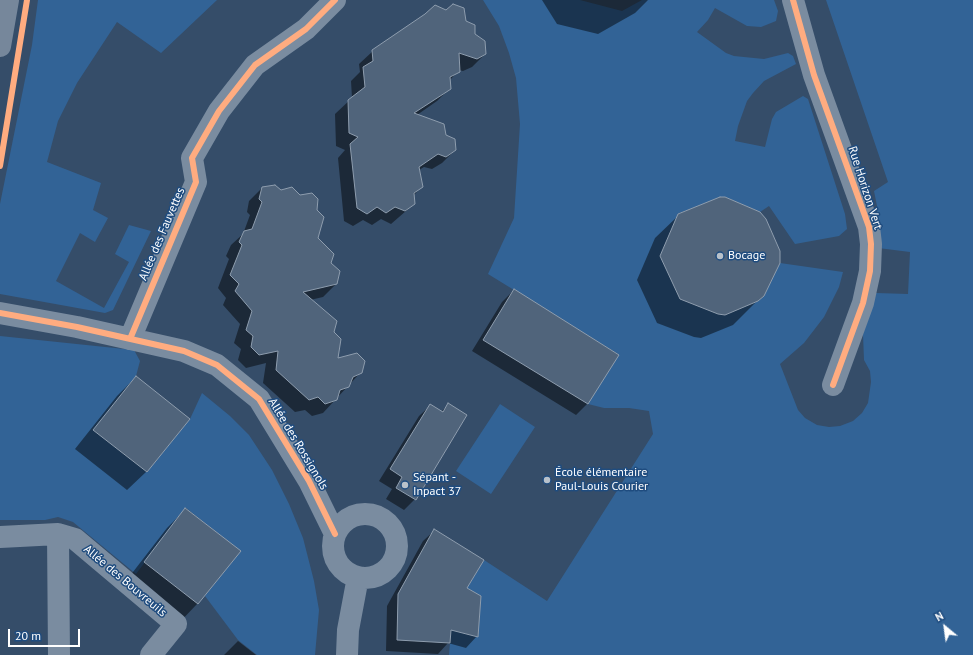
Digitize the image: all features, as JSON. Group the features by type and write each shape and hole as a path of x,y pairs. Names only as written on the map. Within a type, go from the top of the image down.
{"main road":[{"path":"0,46 8,0"}],"street":[{"name":"Allée des Fauvettes","path":"130,339 196,182 192,158 219,111 255,65 306,29 335,0"},
{"name":"Rue Horizon Vert","path":"793,0 803,30 814,76 869,227 871,244 870,271 863,303 833,385"},
{"name":"Allée des Rossignols","path":"0,313 184,351 217,366 259,399 309,481 335,534 333,550 339,565 344,571 358,577"},
{"path":"335,534 341,525 349,519 359,515 369,515 379,518 387,524 393,532 396,541 396,552 393,561 386,569 378,575 369,578 358,577 348,630 347,655"},
{"path":"58,534 59,655"},
{"name":"Allée des Bouvreuils","path":"0,537 58,534 75,539 176,624 151,655"}],"shaded area":[{"path":"38,0 217,0 161,53 117,22 77,83 58,121 47,162 101,183 93,210 108,218 95,242 80,233 56,281 104,308 129,262 115,254 129,225 151,231 113,310 105,313 0,294 0,204 32,45"},
{"path":"483,0 580,0 622,11 642,0 774,0 778,11 776,21 761,27 747,26 715,8 708,20 697,32 726,53 734,56 764,59 788,53 793,56 796,64 764,81 747,101 738,126 735,141 765,147 772,119 776,112 803,96 808,99 845,214 847,229 839,236 795,244 769,206 760,212 725,197 679,213 677,216 681,299 718,314 725,315 758,301 764,296 780,263 843,272 839,287 824,317 804,343 780,364 798,410 805,418 817,425 829,427 840,426 853,421 862,413 868,403 871,382 870,371 864,360 863,334 876,293 908,294 910,252 878,248 877,206 874,191 888,182 826,0 973,0 973,655 449,655 451,630 478,636 481,596 467,588 484,560 547,601 653,434 649,411 629,408 604,408 588,404 618,354 488,274 514,218 520,124 516,78 509,53 499,26"},
{"path":"0,336 134,350 140,361 136,376 93,430 147,472 190,419 202,393 230,416 249,435 272,470 289,504 303,538 314,581 319,610 315,655 257,655 238,640 205,596 240,551 186,508 136,574 73,522 58,517 45,520 0,520"},
{"path":"500,404 535,427 491,494 456,471"}],"building":[{"path":"453,4 464,8 466,21 475,25 475,34 485,41 486,54 477,59 459,53 460,72 450,77 451,89 414,113 444,124 446,135 455,139 456,150 446,157 438,154 419,167 423,187 414,193 415,204 405,211 395,207 386,213 377,207 367,214 357,208 350,144 358,137 349,133 348,100 365,87 363,67 373,61 372,50 425,14 435,5 446,10"},
{"path":"275,185 281,190 292,187 300,195 312,193 318,199 317,210 324,217 318,238 334,254 331,263 340,271 337,284 303,292 337,321 334,332 341,339 338,358 357,353 365,361 362,373 353,377 349,387 340,390 337,400 325,404 318,397 309,400 276,370 278,351 259,355 251,347 253,336 246,330 252,311 235,291 239,284 230,275 242,245 239,242 244,231 252,229 262,202 259,199 262,187"},
{"name":"Bocage","path":"720,197 725,197 760,212 766,219 780,251 780,263 764,296 758,301 725,315 718,314 680,299 660,256 678,214"},
{"path":"514,289 619,355 588,404 483,340"},
{"path":"136,376 190,419 147,472 93,430"},
{"path":"448,403 467,415 416,500 396,488 402,477 390,469 430,404 443,412"},
{"path":"185,508 241,551 198,604 144,562"},
{"path":"434,529 484,560 467,588 481,596 478,637 451,630 450,643 397,640 398,594"}],"cycle path":[{"path":"0,166 27,0"},
{"path":"130,339 196,182 192,158 219,111 255,65 306,29 335,0"},
{"path":"793,0 814,75 869,227 871,244 870,271 863,303 833,385"},
{"path":"0,313 77,327 184,351 217,365 259,399 309,481 335,534"}],"place":[{"name":"Bocage","path":"720,256"},
{"name":"École élémentaire Paul-Louis Courier","path":"547,480"},
{"name":"Sépant - Inpact 37","path":"405,485"}]}
